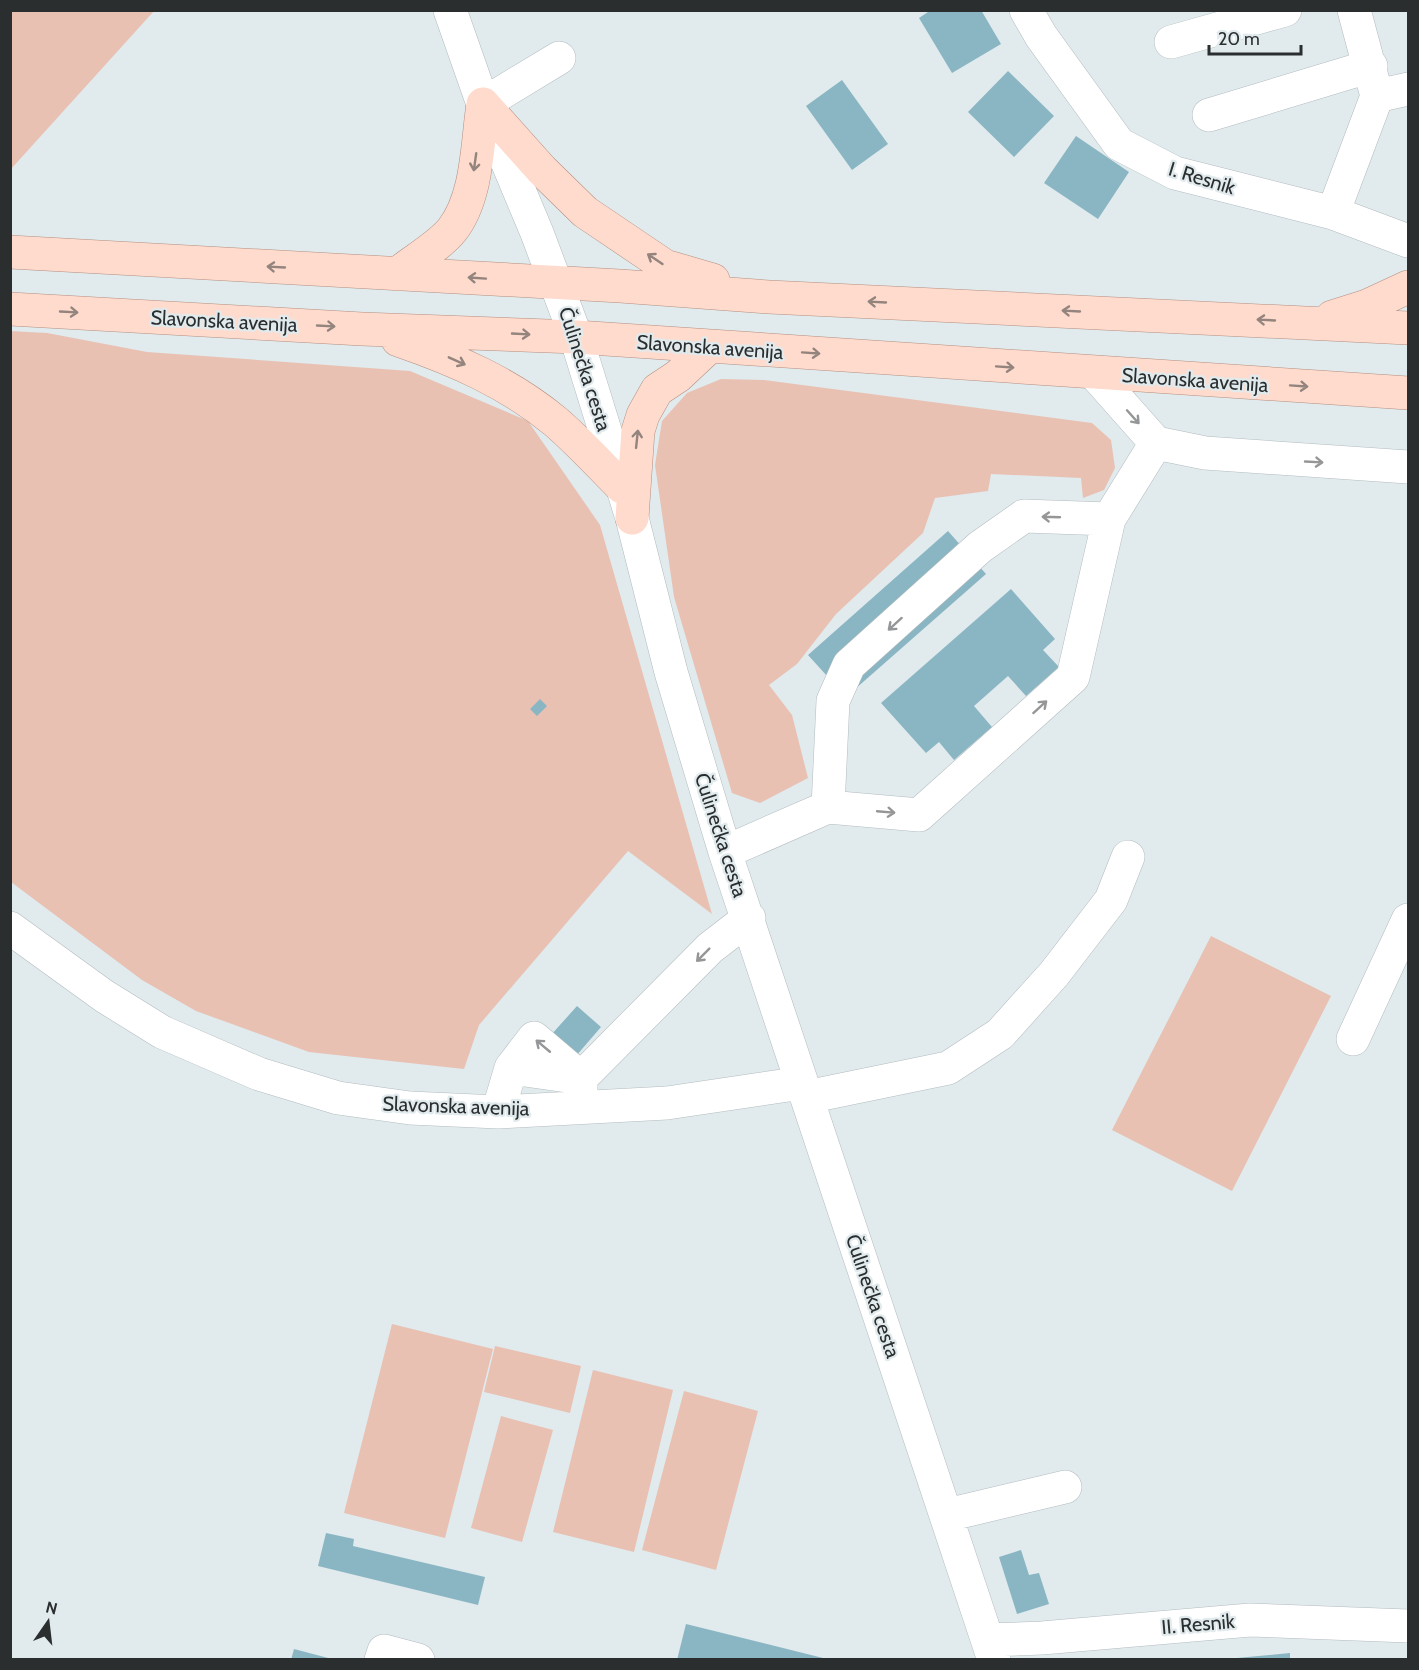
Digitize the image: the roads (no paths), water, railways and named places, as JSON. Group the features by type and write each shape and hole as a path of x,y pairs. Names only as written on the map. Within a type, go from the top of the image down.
{"main road":[{"path":"397,274 452,231 465,207 472,182 483,104"},
{"path":"483,104 542,170 585,212 664,266 769,297"},
{"path":"10,252 769,297 1408,328"},
{"path":"1316,322 1367,306 1408,287"},
{"name":"Slavonska avenija","path":"10,309 576,337 1408,393"},
{"path":"362,328 450,358 498,382 557,423 622,487"},
{"path":"632,518 638,431 643,415 657,390 678,376 710,346"}],"street":[{"name":"Čulinečka cesta","path":"450,10 483,104 557,284 576,337 632,518 671,672 724,852 749,918 991,1650"},
{"name":"I. Resnik","path":"1026,10 1119,144 1175,173 1333,213 1408,241"},
{"path":"1171,42 1285,10"},
{"path":"1333,213 1374,81 1354,10"},
{"path":"483,104 559,58"},
{"path":"1209,115 1374,81 1408,89"},
{"path":"1094,373 1156,444 1238,456 1408,467"},
{"path":"724,852 828,807 919,815 1073,677 1109,519 1156,444"},
{"path":"828,807 833,702 849,665 980,547 1024,516 1109,519"},
{"name":"Slavonska avenija","path":"10,928 104,996 162,1032 258,1074 338,1098 410,1108 498,1112 581,1092 667,1103 804,1090 948,1068 1000,1034 1054,974 1111,900 1128,857"},
{"path":"498,1112 511,1068 581,1092 710,948 749,918"},
{"path":"1353,1039 1408,920"},
{"path":"946,1515 1065,1487"},
{"name":"II. Resnik","path":"991,1650 1035,1638 1250,1620 1408,1626"},
{"path":"381,1659 384,1651 418,1659"}]}
